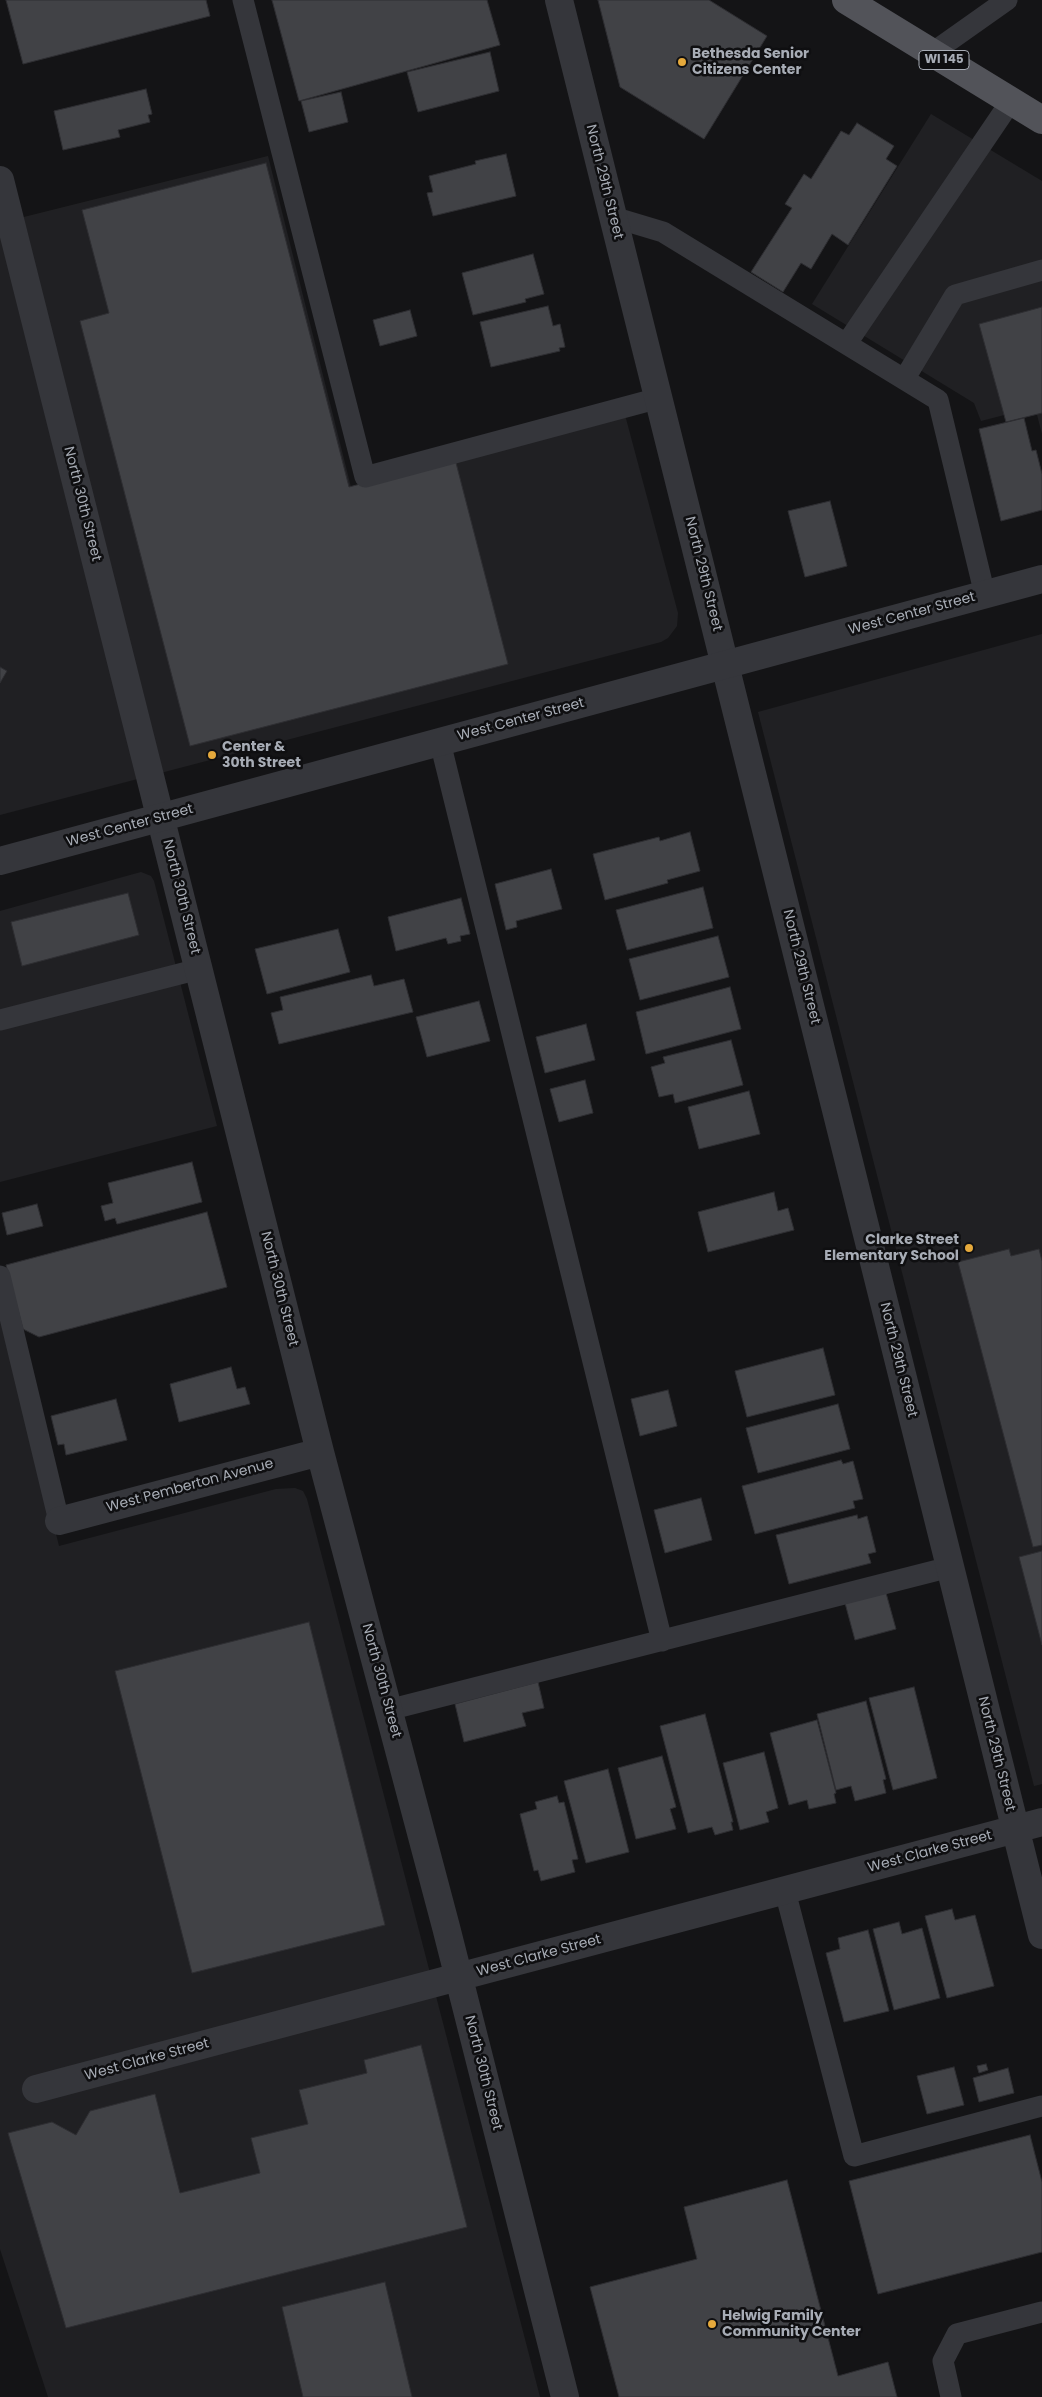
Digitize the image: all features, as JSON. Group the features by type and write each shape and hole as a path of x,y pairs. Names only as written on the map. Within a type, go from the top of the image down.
{"main road":[{"name":"WI 145","path":"846,0 1042,120"}],"street":[{"name":"North 29th Street","path":"559,0 1042,1935"},
{"name":"North 30th Street","path":"0,180 320,1452 459,1977 565,2397"},
{"name":"West Center Street","path":"0,860 1042,579"},
{"name":"West Pemberton Avenue","path":"59,1521 320,1452"},
{"name":"West Clarke Street","path":"36,2089 1042,1822"}],"lane":[{"path":"243,0 365,476 659,398"},
{"path":"932,53 1007,0"},
{"path":"847,343 1011,101"},
{"path":"613,218 663,232 938,400 985,595"},
{"path":"904,378 955,295 1042,270"},
{"path":"440,742 662,1641"},
{"path":"0,1020 199,969"},
{"path":"0,1276 59,1521"},
{"path":"388,1710 950,1567"},
{"path":"785,1890 854,2156 1042,2106"},
{"path":"951,2397 943,2361 957,2334 1042,2312"}],"shaded area":[{"path":"931,114 1042,181 1042,434 1035,407 981,421 974,403 812,304"},
{"path":"268,156 351,487 625,415 678,613 677,626 668,638 661,642 0,815 0,223"},
{"name":"Clarke Street Elementary School","path":"1042,634 1042,1784 1034,1786 758,712"},
{"path":"141,872 151,876 154,881 217,1126 0,1182 0,911"},
{"path":"0,1313 59,1546 276,1489 295,1488 303,1491 307,1499 540,2397 48,2397 0,2249"}],"building":[{"path":"6,0 206,0 210,16 23,64"},
{"path":"272,0 487,0 500,45 299,101"},
{"name":"Bethesda Senior Citizens Center","path":"598,0 709,0 767,36 704,139 620,87"},
{"path":"490,52 499,91 418,112 407,72"},
{"path":"146,89 152,114 148,115 150,122 118,130 120,137 63,150 54,111"},
{"path":"341,92 348,122 309,132 301,101"},
{"path":"857,123 894,146 886,159 897,166 848,245 832,234 811,269 801,263 783,292 751,272 792,208 785,204 804,174 811,179 841,131 849,135"},
{"path":"506,154 516,196 433,216 427,193 433,192 429,176 476,164 475,161"},
{"path":"266,163 349,487 455,459 508,664 190,746 80,321 109,313 82,210"},
{"path":"533,254 544,294 525,299 526,302 473,315 462,273"},
{"path":"548,306 553,326 560,324 565,347 559,348 560,351 491,367 480,322"},
{"path":"1042,307 1042,413 1006,422 979,324"},
{"path":"410,310 417,336 380,346 373,320"},
{"path":"1024,418 1032,451 1036,450 1042,474 1042,510 1001,521 979,429"},
{"path":"830,501 847,566 805,577 788,511"},
{"path":"0,667 7,671 0,683"},
{"path":"690,832 700,871 667,880 668,883 605,900 593,854 659,837 660,841"},
{"path":"551,869 562,909 516,921 517,927 506,930 495,884"},
{"path":"703,887 713,928 627,950 616,910"},
{"path":"128,893 139,935 22,966 11,922"},
{"path":"461,898 470,934 460,936 461,941 448,944 446,938 396,951 388,917"},
{"path":"338,929 350,972 267,994 255,949"},
{"path":"718,936 729,977 640,1000 629,959"},
{"path":"371,975 374,986 404,979 413,1012 279,1044 271,1013 283,1010 280,997"},
{"path":"730,987 741,1029 646,1054 636,1012"},
{"path":"479,1001 490,1041 427,1057 416,1017"},
{"path":"586,1024 595,1060 545,1073 536,1037"},
{"path":"731,1040 743,1085 675,1103 673,1094 659,1097 651,1067 665,1063 663,1057"},
{"path":"585,1080 593,1113 559,1122 550,1089"},
{"path":"749,1091 760,1134 699,1149 688,1107"},
{"path":"192,1162 202,1202 117,1224 115,1218 105,1221 101,1206 113,1203 108,1183"},
{"path":"774,1192 778,1211 788,1208 794,1230 708,1252 698,1212"},
{"path":"37,1204 43,1226 7,1235 2,1213"},
{"path":"207,1212 227,1287 39,1337 23,1329 6,1265"},
{"path":"1009,1249 1011,1256 1039,1249 1042,1261 1042,1545 1033,1547 958,1262"},
{"path":"823,1348 835,1395 747,1417 735,1371"},
{"path":"231,1367 237,1389 245,1387 250,1404 179,1422 170,1384"},
{"path":"668,1390 677,1426 640,1436 631,1399"},
{"path":"116,1399 127,1440 66,1455 64,1444 58,1445 51,1416"},
{"path":"838,1404 850,1449 758,1473 746,1428"},
{"path":"841,1460 843,1464 853,1461 863,1499 853,1501 855,1508 755,1534 742,1486"},
{"path":"701,1498 712,1540 665,1553 654,1510"},
{"path":"857,1515 858,1519 867,1516 876,1552 868,1554 871,1563 789,1584 776,1535"},
{"path":"1042,1551 1042,1645 1019,1557"},
{"path":"886,1593 896,1629 855,1640 845,1603"},
{"path":"309,1622 385,1925 192,1973 115,1671"},
{"path":"538,1682 544,1708 522,1713 526,1726 464,1742 455,1704"},
{"path":"914,1687 937,1778 893,1790 869,1698"},
{"path":"866,1701 886,1779 883,1780 886,1793 855,1801 851,1786 836,1790 817,1714"},
{"path":"705,1714 733,1822 731,1822 733,1830 715,1835 712,1827 688,1833 660,1726"},
{"path":"817,1720 836,1793 834,1794 836,1803 809,1809 807,1800 789,1805 770,1733"},
{"path":"764,1752 778,1808 766,1812 769,1822 740,1830 723,1763"},
{"path":"662,1756 676,1807 670,1809 676,1829 636,1839 618,1768"},
{"path":"608,1769 629,1852 586,1863 564,1781"},
{"path":"557,1796 559,1803 564,1802 578,1859 572,1860 575,1872 541,1881 538,1870 534,1871 520,1814 537,1809 535,1802"},
{"path":"952,1909 955,1920 975,1915 994,1986 947,1998 925,1916"},
{"path":"899,1922 902,1934 922,1928 940,1998 894,2010 873,1929"},
{"path":"868,1930 889,2011 844,2022 826,1953 840,1949 838,1938"},
{"path":"421,2045 467,2227 66,2328 8,2133 52,2122 76,2135 90,2111 155,2094 180,2193 260,2173 251,2138 308,2124 299,2090 367,2073 364,2060"},
{"path":"986,2064 988,2070 979,2073 977,2066"},
{"path":"954,2067 964,2105 927,2114 917,2076"},
{"path":"1008,2068 1014,2093 979,2102 973,2078"},
{"path":"1030,2135 1042,2182 1042,2252 878,2294 849,2181"},
{"name":"Helwig Family Community Center","path":"787,2180 838,2376 888,2362 897,2397 619,2397 590,2287 697,2259 684,2207"},
{"path":"385,2282 412,2397 303,2397 282,2307"}],"place":[{"name":"Bethesda Senior Citizens Center","path":"682,62"},
{"name":"Center & 30th Street","path":"212,755"},
{"name":"Clarke Street Elementary School","path":"969,1248"},
{"name":"Helwig Family Community Center","path":"712,2324"}]}
